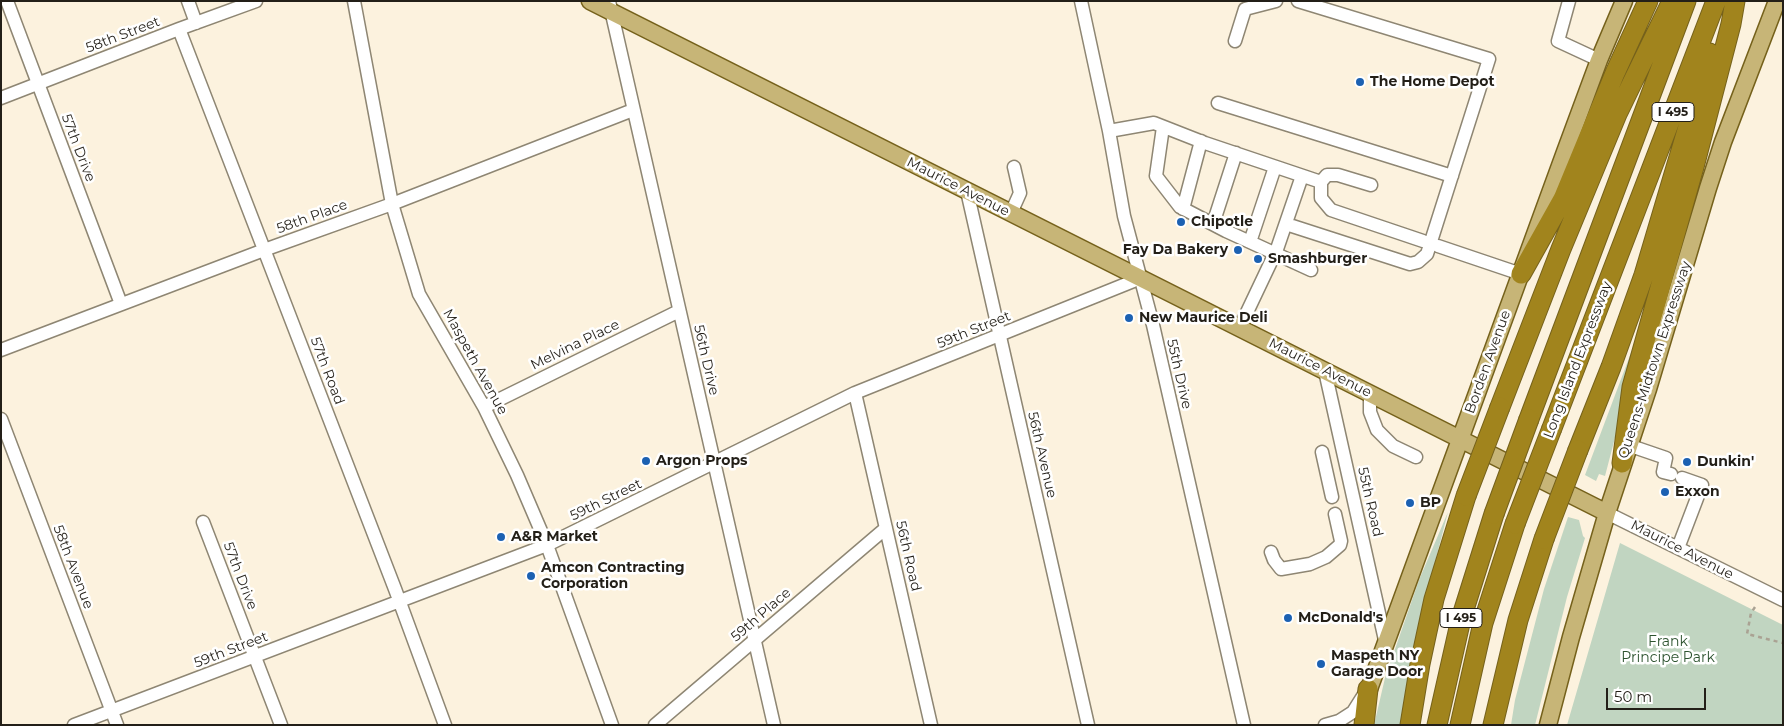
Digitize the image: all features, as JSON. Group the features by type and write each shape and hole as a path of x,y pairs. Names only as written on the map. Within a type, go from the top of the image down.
{"highway":[{"path":"1521,274 1563,199 1629,41 1648,1"},
{"path":"1410,725 1420,664 1431,614 1448,550 1466,496 1561,249 1617,114 1672,1"},
{"name":"Long Island Expressway","path":"1437,725 1461,619 1494,514 1686,1"},
{"name":"Long Island Expressway","path":"1460,725 1483,624 1515,524 1716,1"},
{"path":"1493,725 1518,620 1544,539 1612,367 1644,275 1726,1"},
{"path":"1622,463 1632,387 1694,167 1731,24 1735,1"},
{"path":"1364,725 1368,689"}],"main road":[{"name":"Maurice Avenue","path":"590,1 610,7 967,192 1240,327 1607,513"},
{"name":"Borden Avenue","path":"1358,725 1385,640 1599,60 1624,1"},
{"name":"Queens-Midtown Expressway","path":"1548,725 1607,513 1648,389 1714,170 1779,3"}],"street":[{"name":"57th Drive","path":"7,1 121,304"},
{"path":"188,1 196,23"},
{"name":"58th Street","path":"1,98 256,1"},
{"name":"Maspeth Avenue","path":"354,1 392,204 419,294 484,406 517,475 548,546 612,725"},
{"name":"55th Drive","path":"1081,1 1109,131 1124,216 1141,278 1244,725"},
{"path":"1235,41 1244,9 1276,1"},
{"path":"1286,224 1410,264 1418,262 1427,254 1489,60 1298,1"},
{"path":"1569,1 1558,41 1599,60"},
{"name":"56th Drive","path":"610,7 774,725"},
{"name":"57th Road","path":"179,29 400,603 445,725"},
{"path":"1218,103 1452,176"},
{"name":"58th Place","path":"1,350 264,250 392,204 633,110"},
{"path":"1109,131 1154,123 1236,154 1321,182"},
{"path":"1163,127 1156,176 1180,207 1311,270"},
{"path":"1183,209 1201,141"},
{"path":"1213,224 1236,154"},
{"path":"1011,213 1020,194 1014,167"},
{"path":"1250,242 1274,167"},
{"path":"1371,185 1338,175 1327,175 1321,182 1321,198 1331,210 1424,241"},
{"path":"1240,327 1275,254 1302,176"},
{"name":"56th Avenue","path":"967,192 1088,725"},
{"path":"1438,246 1521,274"},
{"name":"59th Street","path":"74,725 548,546 855,394 1141,278"},
{"name":"Melvina Place","path":"484,406 679,311"},
{"name":"55th Road","path":"1325,371 1385,640"},
{"name":"56th Road","path":"855,394 931,725"},
{"path":"1370,394 1370,412 1377,430 1393,446 1416,458"},
{"name":"58th Avenue","path":"1,419 117,725"},
{"path":"1628,445 1666,458 1663,472 1702,485 1678,548"},
{"path":"1322,452 1332,497"},
{"name":"Maurice Avenue","path":"1607,513 1783,600"},
{"path":"1271,552 1279,568 1288,569 1318,562 1326,558 1340,545 1341,538 1336,514"},
{"name":"57th Drive","path":"203,522 281,725"},
{"name":"59th Place","path":"655,725 886,528"},
{"path":"1341,538 1363,535"},
{"path":"1325,725 1339,721 1353,712 1368,689"}],"path":[{"path":"1755,606 1751,612 1747,634 1783,643"}],"green space":[{"path":"1635,342 1627,392 1605,476 1599,474 1596,481 1585,475"},
{"path":"1448,512 1420,620 1401,725 1374,725 1385,678 1419,580"},
{"path":"1568,517 1579,520 1585,538 1567,597 1535,725 1511,725 1515,700 1544,589"},
{"name":"Frank Principe Park","path":"1620,543 1783,625 1783,725 1567,725"}],"place":[{"name":"The Home Depot","path":"1360,82"},
{"name":"Chipotle","path":"1181,222"},
{"name":"Fay Da Bakery","path":"1238,250"},
{"name":"Smashburger","path":"1258,259"},
{"name":"New Maurice Deli","path":"1129,318"},
{"name":"Argon Props","path":"646,461"},
{"name":"Dunkin'","path":"1687,462"},
{"name":"Exxon","path":"1665,492"},
{"name":"BP","path":"1410,503"},
{"name":"A&R Market","path":"501,537"},
{"name":"Amcon Contracting Corporation","path":"531,576"},
{"name":"McDonald's","path":"1288,618"},
{"name":"Maspeth NY Garage Door","path":"1321,664"}]}
